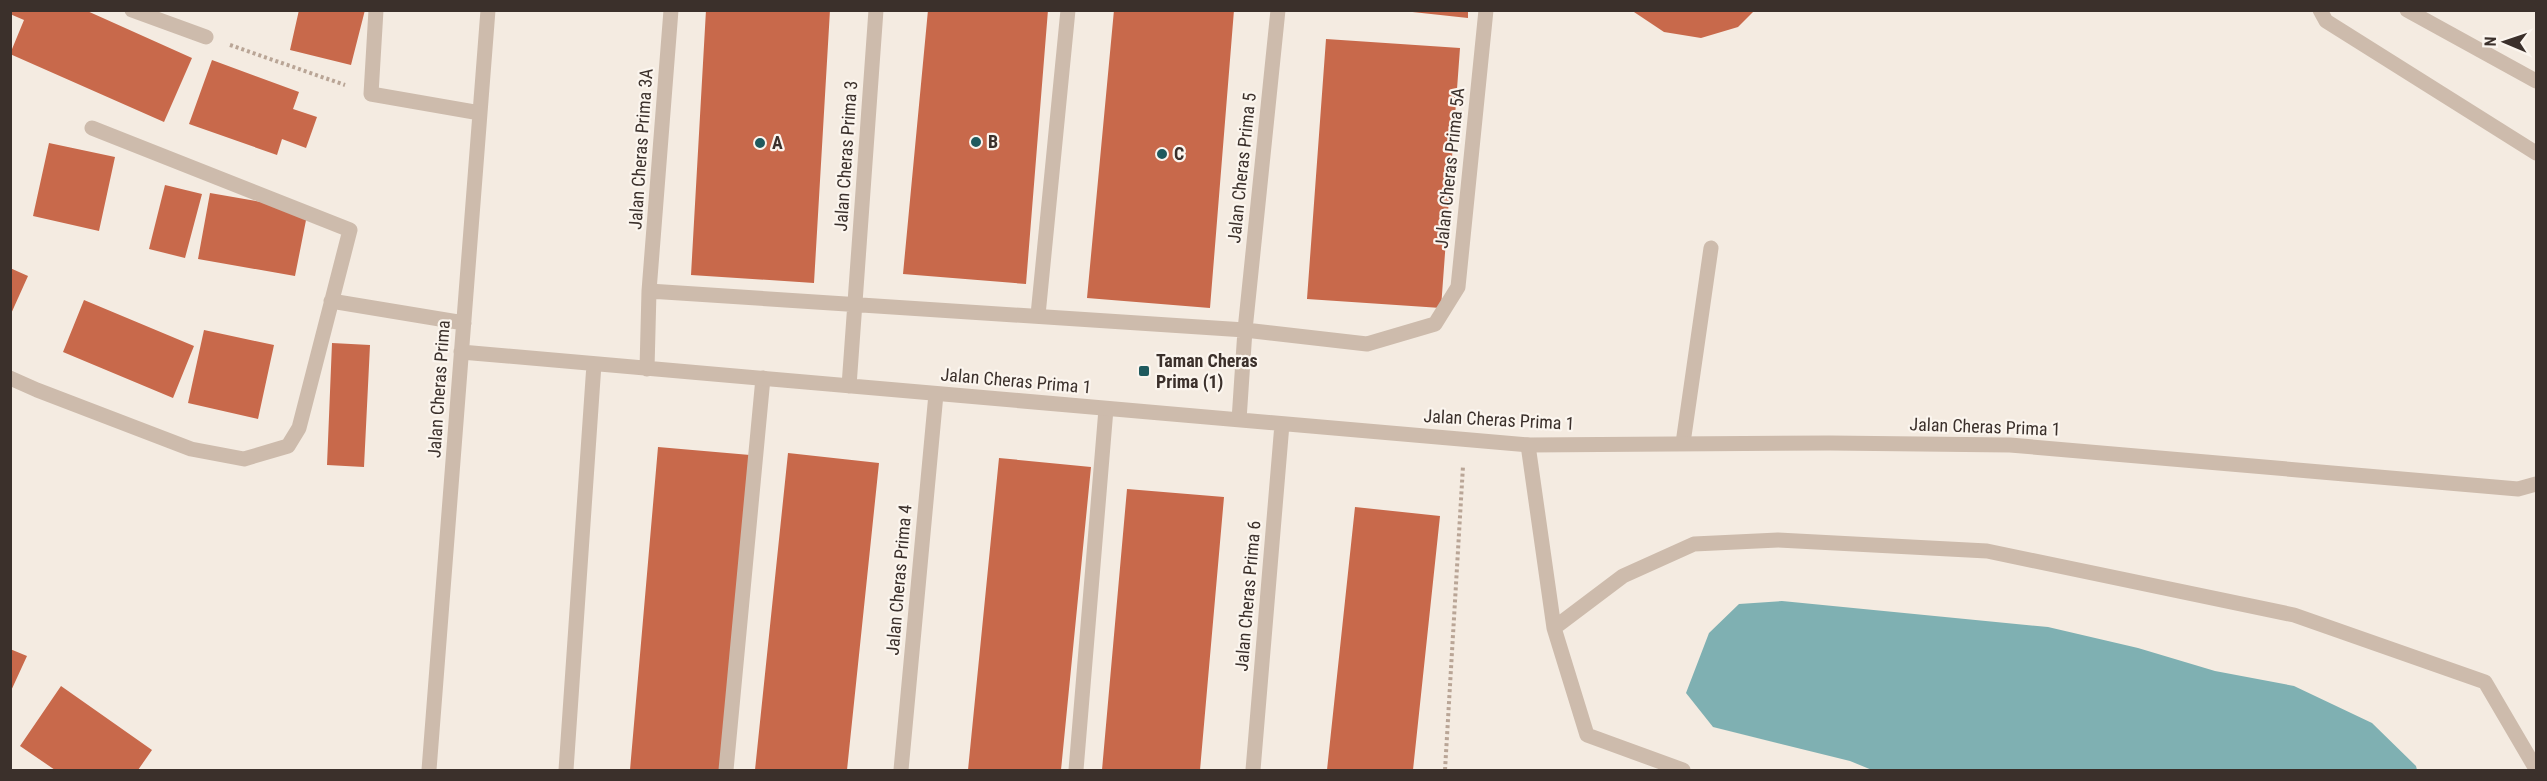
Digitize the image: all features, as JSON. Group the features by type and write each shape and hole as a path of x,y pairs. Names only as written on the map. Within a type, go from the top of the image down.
{"street":[{"path":"132,10 206,37"},
{"path":"376,10 371,94 480,112"},
{"name":"Jalan Cheras Prima","path":"429,771 489,10"},
{"name":"Jalan Cheras Prima 3A","path":"647,369 649,291 671,10"},
{"name":"Jalan Cheras Prima 3","path":"849,386 876,10"},
{"path":"1038,315 1068,10"},
{"name":"Jalan Cheras Prima 5","path":"1239,420 1245,330 1278,10"},
{"name":"Jalan Cheras Prima 5A","path":"1245,330 1367,344 1435,324 1458,287 1486,10"},
{"path":"2320,10 2326,21 2536,153"},
{"path":"2407,10 2536,81"},
{"path":"10,378 191,449 244,459 288,446 299,428 350,230 92,128"},
{"path":"1683,443 1711,248"},
{"path":"649,291 1245,330"},
{"path":"331,301 464,323"},
{"name":"Jalan Cheras Prima 1","path":"461,352 1528,445 1683,443 2010,445 2518,489 2536,484"},
{"path":"566,771 594,364"},
{"path":"726,771 763,378"},
{"name":"Jalan Cheras Prima 4","path":"901,771 936,394"},
{"path":"1076,771 1106,409"},
{"name":"Jalan Cheras Prima 6","path":"1253,771 1282,424"},
{"path":"1528,445 1554,628 1587,735 1683,771"},
{"path":"1554,628 1623,576 1694,544 1778,540 1987,551 2294,615 2485,682 2536,769"}],"path":[{"path":"206,37 371,94"},
{"path":"1444,771 1464,440"}],"water":[{"path":"1782,601 2048,627 2138,648 2215,671 2294,686 2372,723 2416,766 2417,770 1872,770 1850,761 1713,727 1686,693 1709,633 1739,604"}],"building":[{"path":"10,10 85,10 192,58 164,122 10,54 24,20 10,14"},
{"path":"299,10 365,10 351,65 290,50"},
{"name":"A","path":"706,10 830,10 814,283 691,275"},
{"name":"B","path":"928,10 1048,10 1026,284 903,274"},
{"name":"C","path":"1114,10 1234,10 1210,308 1087,298"},
{"path":"1394,10 1468,10 1468,18"},
{"path":"1631,10 1755,10 1738,27 1701,38 1664,32"},
{"path":"1326,39 1460,48 1441,308 1307,299"},
{"path":"212,60 299,92 293,109 317,117 306,148 282,139 277,155 189,124"},
{"path":"49,143 115,157 99,231 33,216"},
{"path":"165,185 202,194 185,258 149,249"},
{"path":"210,193 308,210 295,276 198,259"},
{"path":"10,268 28,276 10,316"},
{"path":"84,300 194,346 173,398 63,352"},
{"path":"204,330 274,345 258,419 188,403"},
{"path":"332,343 370,345 364,467 327,465"},
{"path":"658,447 750,455 723,770 630,770"},
{"path":"788,453 879,463 847,770 755,770"},
{"path":"999,458 1091,467 1061,770 968,770"},
{"path":"1127,489 1224,497 1200,770 1102,770"},
{"path":"1355,507 1440,516 1413,770 1327,770"},
{"path":"10,649 27,656 10,693"},
{"path":"61,686 152,750 138,770 55,770 20,746"}],"place":[{"name":"B","path":"976,142"},
{"name":"A","path":"760,143"},
{"name":"C","path":"1162,154"},
{"name":"Taman Cheras Prima (1)","path":"1144,371"}]}
